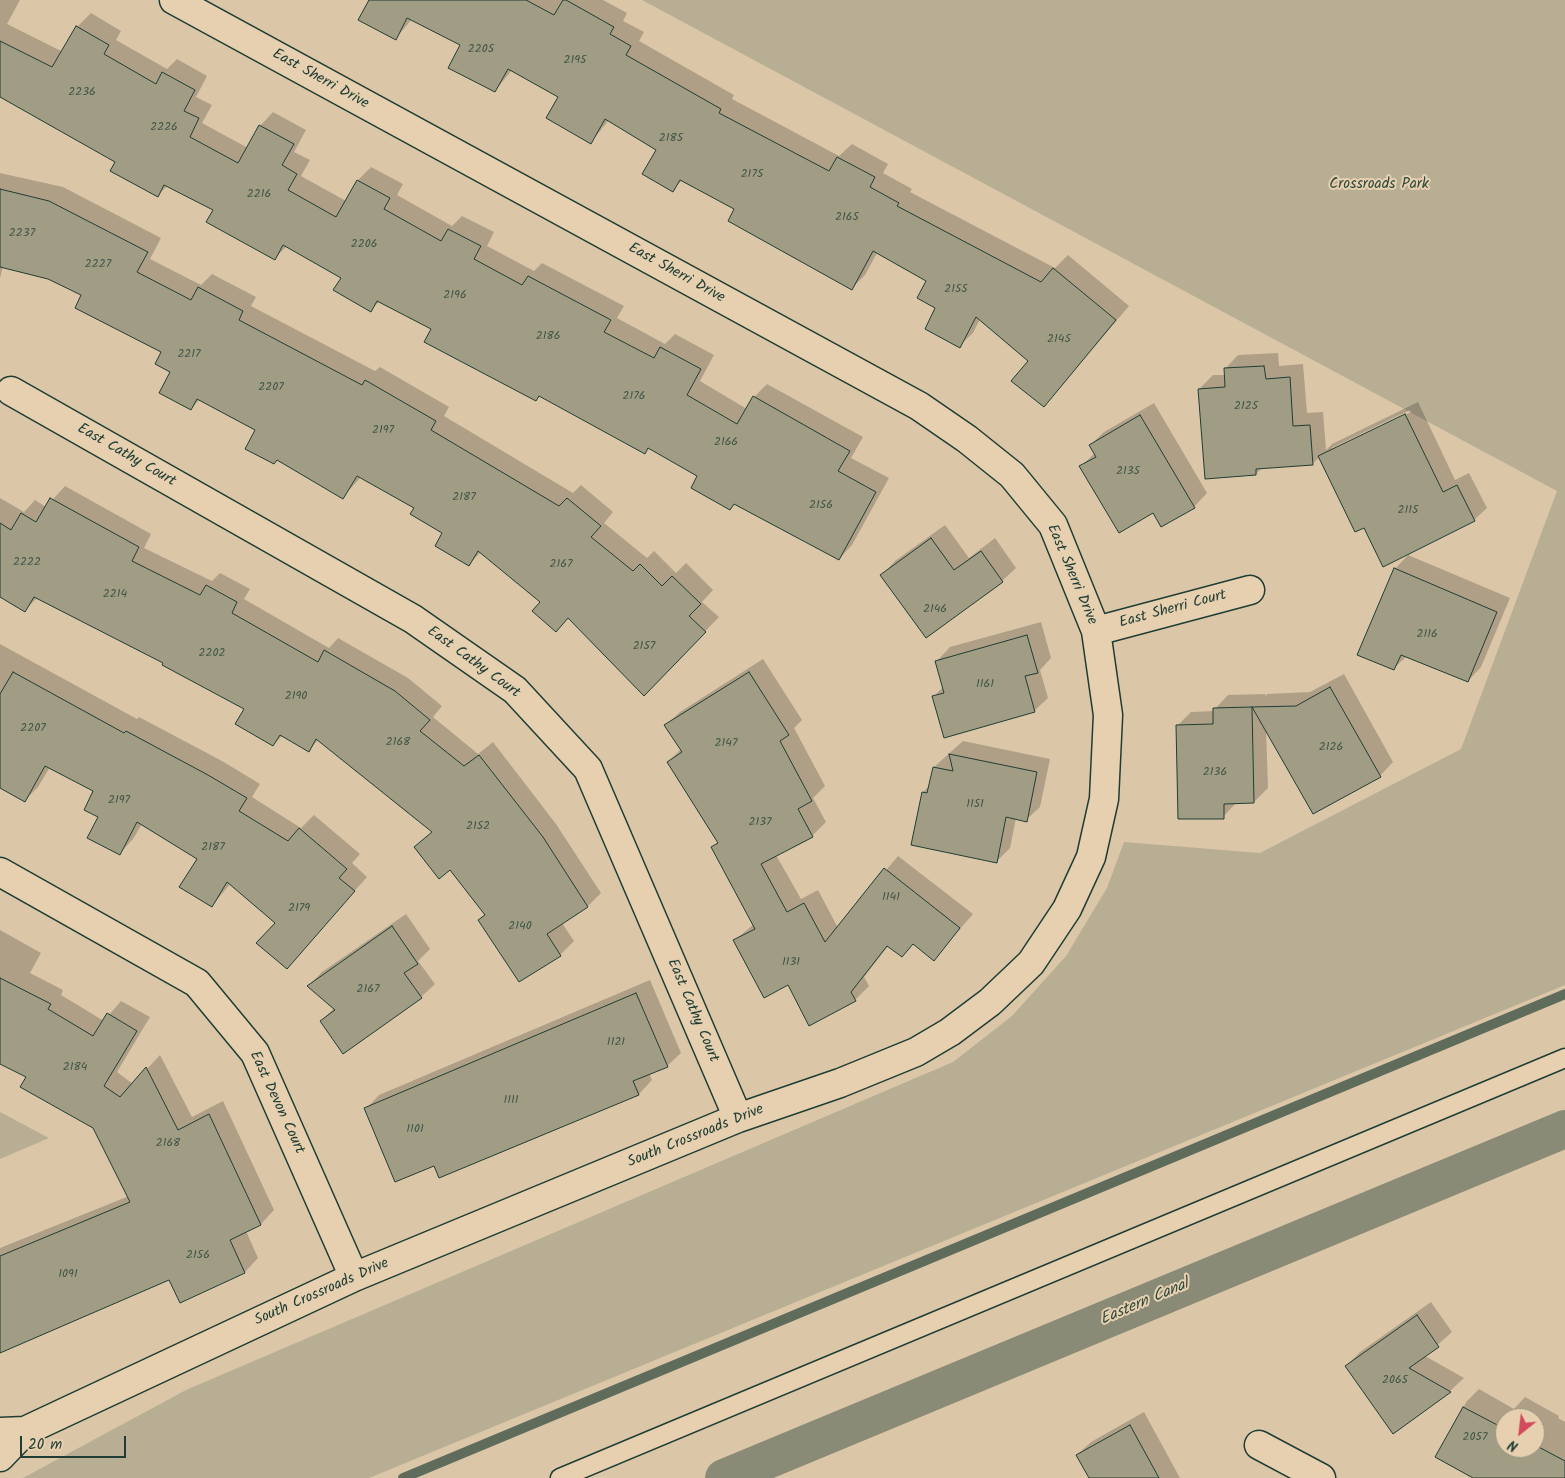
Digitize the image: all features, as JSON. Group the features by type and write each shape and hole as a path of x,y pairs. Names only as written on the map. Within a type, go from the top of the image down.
{"street":[{"name":"East Sherri Drive","path":"174,0 910,401 967,439 1012,475 1052,525 1096,631"},
{"name":"East Cathy Court","path":"11,391 413,619 515,690 588,769 738,1118"},
{"name":"East Sherri Court","path":"1096,631 1250,590"},
{"name":"South Crossroads Drive","path":"0,1457 12,1432 354,1277 738,1118 840,1083 916,1052 950,1032 990,1002 1031,963 1067,909 1091,857 1104,799 1108,714 1096,631"},
{"name":"East Devon Court","path":"0,872 197,983 255,1053 354,1277"},
{"path":"1259,1445 1321,1478"}],"lane":[{"path":"560,1478 1565,1058"}],"green space":[{"name":"Crossroads Park","path":"642,0 1565,0 1565,985 369,1478 23,1478 186,1390 953,1062 1012,1016 1066,956 1107,888 1124,842 1260,853 1461,749 1557,491"},
{"path":"0,1112 49,1138 0,1159"}],"building":[{"path":"369,0 526,0 554,15 563,0 566,0 614,27 610,34 631,46 626,55 721,109 719,113 829,171 837,157 875,177 870,187 899,203 897,206 1041,282 1053,268 1116,320 1044,407 1011,381 1028,361 976,317 960,348 925,329 935,308 917,298 926,281 873,251 852,290 728,221 734,209 680,180 673,192 642,174 656,150 605,119 591,144 546,118 558,97 508,69 495,92 448,68 460,45 407,18 396,40 358,20"},
{"path":"76,26 109,45 104,54 156,84 162,72 195,90 184,111 199,118 190,137 238,163 259,125 294,144 282,165 297,174 288,190 336,217 357,180 390,198 384,209 441,241 448,229 481,246 474,259 522,285 528,276 611,320 604,332 654,358 660,347 701,369 687,395 737,424 753,396 850,451 838,471 876,492 839,560 734,504 730,510 691,488 697,476 648,448 645,454 539,396 536,401 424,342 431,329 377,301 371,312 333,290 341,278 283,245 275,260 206,222 213,210 164,185 158,197 110,171 115,162 0,97 0,41 52,67"},
{"path":"0,189 49,201 148,252 137,272 191,300 198,287 243,311 239,320 362,385 365,380 436,421 431,430 559,506 567,498 601,526 591,537 633,571 640,564 662,586 672,576 701,604 689,616 706,632 644,696 568,618 556,632 532,611 540,602 478,551 469,566 435,546 442,533 410,514 414,508 357,476 343,499 277,460 274,464 245,449 255,430 197,399 191,410 159,393 170,372 155,364 161,352 75,308 81,295 48,279 0,267"},
{"path":"1264,366 1266,379 1290,377 1293,426 1310,425 1313,465 1256,469 1256,475 1205,479 1198,389 1225,387 1224,368"},
{"path":"1405,414 1443,492 1457,485 1475,521 1383,567 1364,528 1355,532 1318,456"},
{"path":"1140,415 1195,508 1161,527 1153,513 1119,533 1079,466 1096,457 1089,445"},
{"path":"50,498 139,547 132,561 200,595 206,585 237,602 232,613 318,662 324,650 395,691 430,720 420,731 464,766 479,755 543,837 588,907 547,934 561,956 519,982 478,920 485,915 450,870 439,879 414,847 432,832 316,739 309,752 280,735 273,746 235,724 244,709 162,665 163,663 34,597 25,612 0,597 0,523 11,530 21,513 36,522"},
{"path":"931,538 954,570 981,551 1003,582 926,638 880,575"},
{"path":"1394,568 1497,612 1468,682 1401,655 1394,670 1357,655"},
{"path":"1027,635 1038,673 1025,676 1035,712 944,738 932,696 944,693 935,661"},
{"path":"13,672 124,733 126,731 208,775 247,798 239,811 288,841 299,828 347,869 339,878 355,891 287,969 256,943 275,923 227,882 212,907 179,887 197,859 137,822 120,855 87,838 98,817 84,810 93,791 45,766 25,802 0,788 0,694"},
{"path":"749,672 789,735 780,741 812,801 798,809 813,837 761,864 787,912 804,903 825,942 884,868 960,928 934,961 913,944 902,957 887,946 851,992 856,1001 809,1026 788,985 764,998 733,940 755,929 711,847 718,843 667,762 682,752 664,725"},
{"path":"1330,687 1381,777 1313,814 1252,707 1296,706"},
{"path":"1252,707 1254,803 1224,804 1224,819 1178,819 1176,725 1213,724 1213,708"},
{"path":"949,754 1037,772 1027,822 1006,817 997,863 911,845 922,792 927,793 933,767 953,771"},
{"path":"392,926 418,964 404,973 422,998 343,1054 320,1021 335,1010 307,986"},
{"path":"0,978 51,1004 48,1009 93,1036 107,1013 137,1031 104,1086 120,1097 146,1067 178,1130 209,1114 261,1225 230,1240 245,1273 180,1303 169,1280 0,1353 0,1256 130,1202 93,1128 20,1087 26,1077 0,1064"},
{"path":"636,993 668,1067 633,1081 639,1095 439,1178 434,1166 395,1182 364,1108"},
{"path":"1417,1315 1439,1347 1409,1368 1451,1392 1393,1434 1345,1366"},
{"path":"1463,1407 1495,1424 1495,1458 1545,1458 1545,1450 1565,1461 1565,1478 1473,1478 1435,1457"},
{"path":"1130,1425 1159,1478 1089,1478 1076,1455"}],"waterway":[{"path":"403,1478 1565,994"},
{"name":"Eastern Canal","path":"724,1478 1565,1129"}]}
